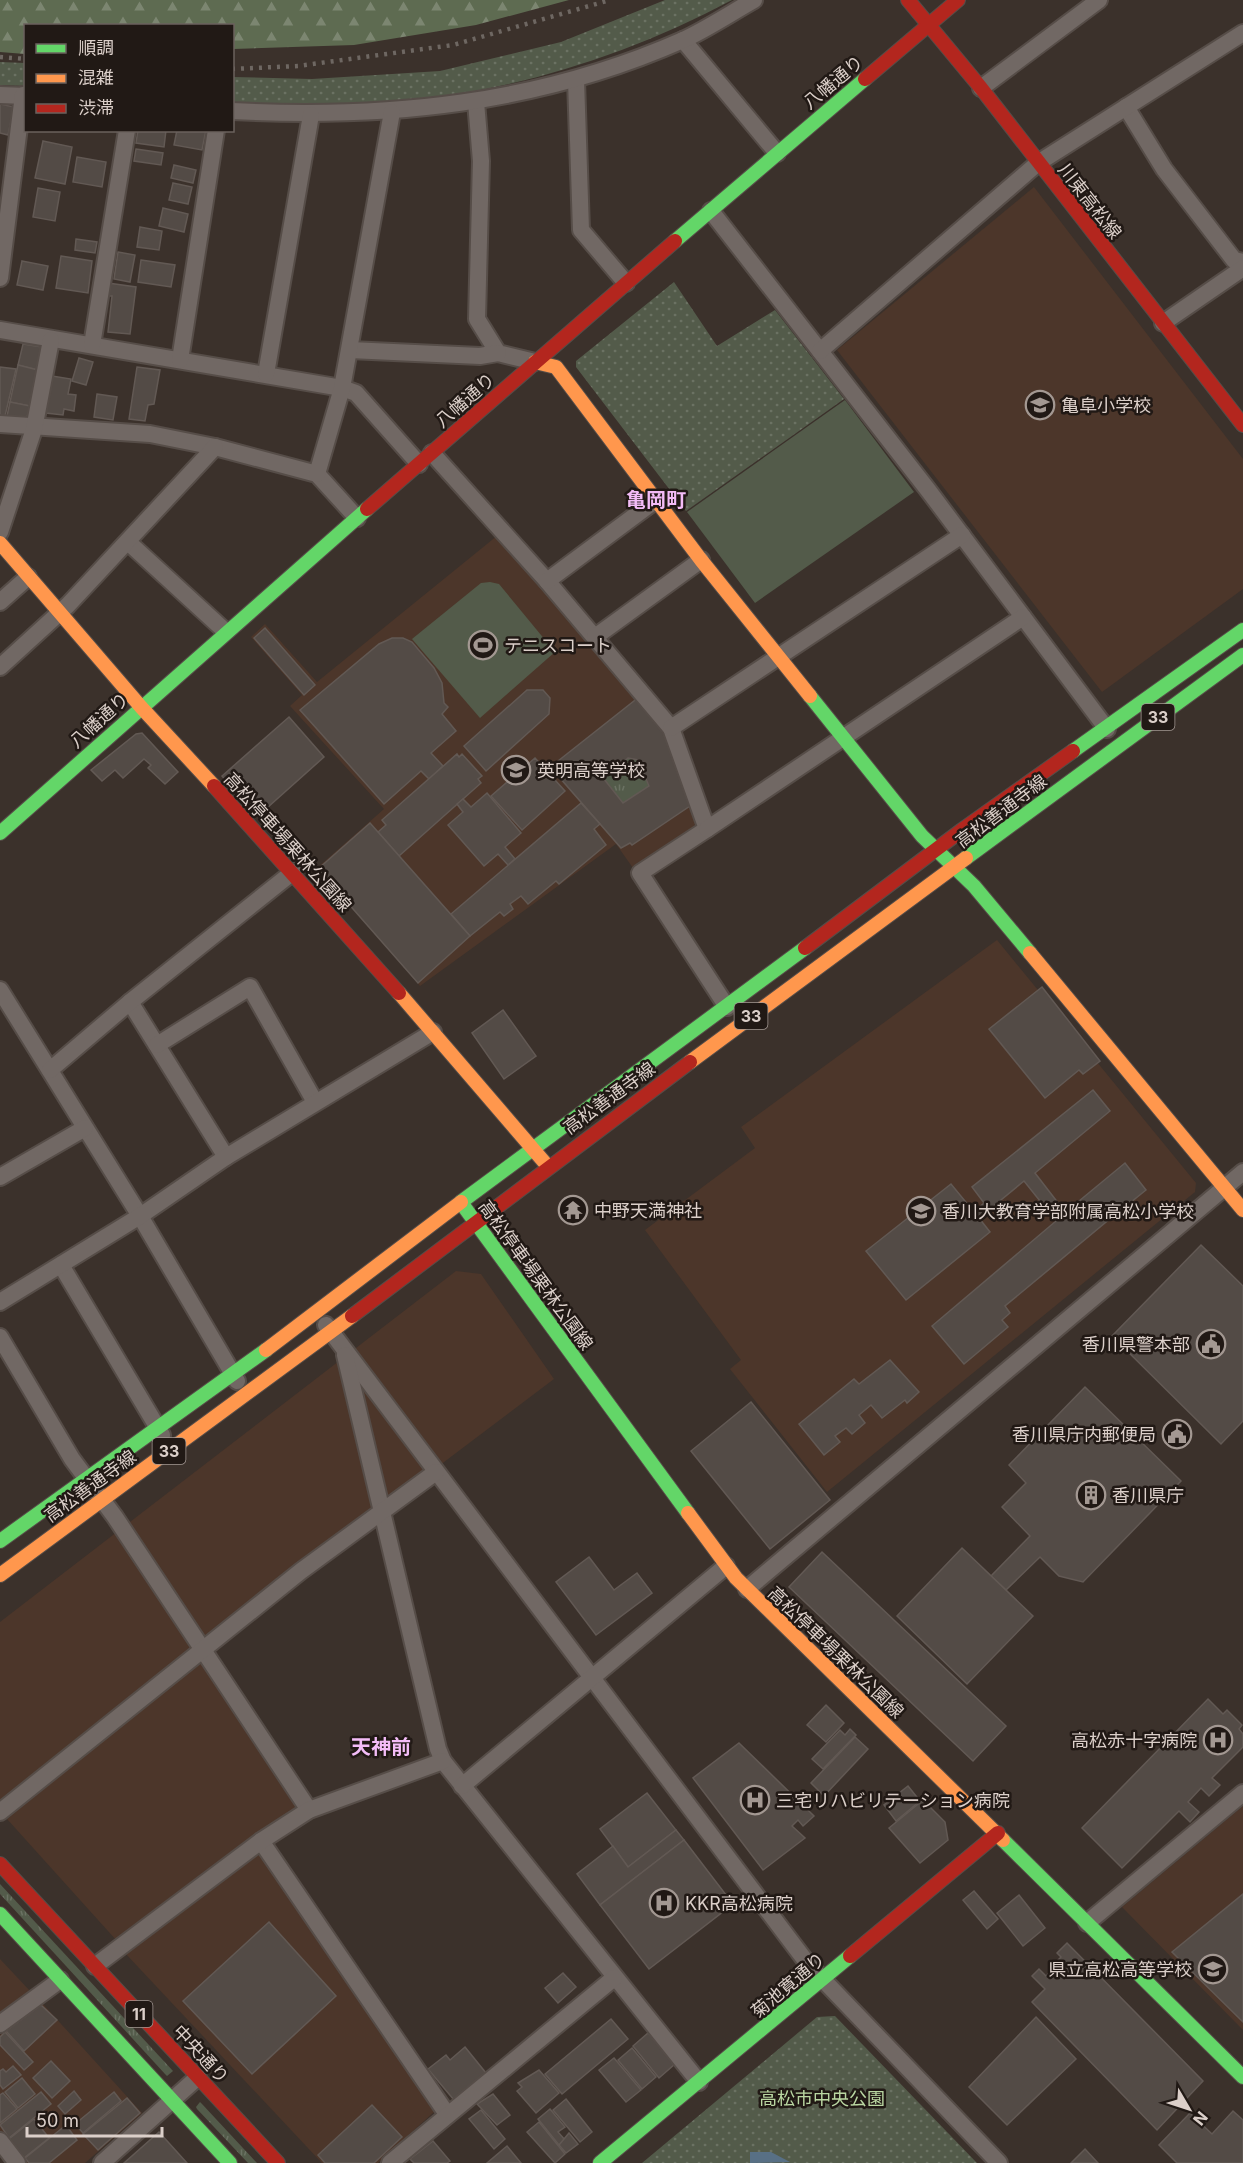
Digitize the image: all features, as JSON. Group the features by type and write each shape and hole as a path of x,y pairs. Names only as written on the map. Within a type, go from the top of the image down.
{"main road":[{"name":"川東高松線","path":"908,0 981,88 1243,425"},
{"name":"八幡通り","path":"0,833 225,631 777,153 958,0"},
{"path":"535,362 556,367 701,560 922,836 980,894 1243,1210"},
{"name":"高松停車場栗林公園線","path":"0,543 141,707 293,872 534,1147 547,1166"},
{"name":"高松善通寺線","path":"0,1541 233,1375 534,1147 727,1007 936,849 1243,630"},
{"name":"高松善通寺線","path":"2,1569 103,1499 476,1223 547,1166 1243,655"},
{"name":"高松停車場栗林公園線","path":"461,1203 726,1566 1243,2077"},
{"name":"菊池寛通り","path":"600,2163 998,1833"},
{"name":"中央通り","path":"0,1864 278,2163"},
{"name":"11","path":"0,1914 230,2163"}],"street":[{"path":"234,111 311,115 392,112 476,102 576,80 683,40 754,0"},
{"path":"981,88 1099,0"},
{"path":"820,351 1038,163 1243,33"},
{"path":"683,40 777,153"},
{"path":"576,80 581,230 626,283"},
{"path":"0,95 24,95 3,209 0,278"},
{"path":"476,102 481,161 477,319 498,353"},
{"path":"1126,107 1164,169 1234,260 1243,262"},
{"path":"317,474 342,388 350,350 392,112"},
{"path":"267,374 311,115"},
{"path":"92,345 127,132"},
{"path":"180,360 216,132"},
{"path":"711,211 962,535 1107,729"},
{"path":"1163,323 1243,268"},
{"path":"0,330 267,374 342,388 356,393 425,458 547,581 671,728 707,829"},
{"path":"0,532 34,429 51,340"},
{"path":"350,350 480,356 498,353 535,362"},
{"path":"0,424 34,429 150,434 215,447 317,474 357,518"},
{"path":"0,667 59,613 215,447"},
{"path":"547,581 656,500"},
{"path":"671,728 780,658 962,535"},
{"path":"128,542 225,631"},
{"path":"595,637 701,560"},
{"path":"0,602 28,577"},
{"path":"727,1007 640,873 1023,617"},
{"path":"50,1070 130,1002 293,872"},
{"path":"157,1045 250,987 315,1102"},
{"path":"0,990 140,1216 245,1394"},
{"path":"130,1002 226,1157"},
{"path":"0,1302 140,1216 226,1157 433,1032"},
{"path":"0,1177 85,1128"},
{"path":"747,1589 1243,1172"},
{"path":"61,1265 170,1449"},
{"path":"317,1312 822,1980 999,2163"},
{"path":"0,1337 72,1459 103,1499 205,1649 309,1810"},
{"path":"345,1351 381,1513 416,1647 438,1749 443,1761 699,2082"},
{"path":"0,1812 301,1571 436,1472"},
{"path":"462,1786 726,1566"},
{"path":"95,1966 261,1841 309,1810 443,1761"},
{"path":"1087,1923 1243,1793"},
{"path":"261,1841 447,2114"},
{"path":"390,2163 614,1978"},
{"path":"0,2024 60,1980"},
{"path":"102,2163 198,2077"},
{"path":"0,2141 17,2163"}],"shaded area":[{"name":"亀阜小学校","path":"1034,187 1243,459 1243,589 1102,692 837,350"},
{"name":"英明高等学校","path":"503,531 664,719 699,812 694,827 633,868 616,844 420,986 317,868 384,809 290,706 302,695 251,637 265,624 317,682"},
{"name":"香川大教育学部附属高松小学校","path":"997,940 1196,1183 1195,1192 827,1492 730,1369 741,1360 645,1230 755,1148 741,1127"},
{"path":"456,1271 481,1274 554,1379 191,1653 0,1803 0,1622"},
{"path":"200,1662 210,1667 296,1802 296,1812 117,1941 7,1819"},
{"name":"県立高松高等学校","path":"1243,1806 1243,2030 1122,1907"},
{"path":"258,1855 266,1859 434,2112 378,2163 322,2163 125,1953"},
{"path":"0,1959 30,1991 0,2014"},
{"path":"42,2003 142,2113 85,2163 25,2163 0,2132 0,2035"}],"green space":[{"path":"0,0 569,0 476,25 354,45 234,49 234,24 24,24 24,54 0,52"},
{"path":"665,0 732,0 673,29 613,53 552,73 490,88 427,99 363,104 299,106 234,102 234,77 312,79 440,71 561,42"},
{"path":"0,62 24,63 24,86 0,85"},
{"path":"674,282 717,346 775,310 844,399 686,511 576,367 576,361"},
{"path":"845,400 914,492 755,603 687,512"},
{"name":"テニスコート","path":"481,583 499,584 555,652 480,718 412,639"},
{"path":"628,758 638,760 649,786 623,803 604,779"},
{"path":"0,1884 173,2071 167,2076 165,2074 0,1894"},
{"name":"高松市中央公園","path":"835,2016 977,2163 642,2163 817,2017"},
{"path":"200,2102 257,2163 248,2163 197,2109"}],"water":[{"path":"750,2152 771,2152 790,2162 750,2163"}],"building":[{"path":"0,104 14,107 8,135 0,133"},
{"path":"138,132 166,132 164,147 136,143"},
{"path":"177,132 206,132 202,150 174,145"},
{"path":"43,141 72,147 65,184 35,178"},
{"path":"136,149 163,153 161,165 134,161"},
{"path":"77,157 106,162 102,187 73,182"},
{"path":"174,165 196,170 193,183 171,178"},
{"path":"173,183 192,187 188,204 169,200"},
{"path":"38,188 60,192 55,221 33,217"},
{"path":"163,208 188,214 184,232 159,226"},
{"path":"140,227 162,231 159,250 137,247"},
{"path":"76,239 97,242 95,253 75,250"},
{"path":"118,252 135,255 130,282 114,279"},
{"path":"61,256 92,261 88,293 56,288"},
{"path":"141,260 175,265 171,287 138,282"},
{"path":"22,261 48,266 43,290 17,285"},
{"path":"108,283 136,287 130,334 108,332 112,296 106,296"},
{"path":"23,344 42,347 38,370 18,365"},
{"path":"79,358 93,362 86,385 72,381"},
{"path":"18,365 38,370 30,406 10,402"},
{"path":"0,367 16,369 5,416 0,416"},
{"path":"137,367 160,370 154,404 148,405 145,421 129,419"},
{"path":"52,376 71,379 68,394 76,395 74,411 64,409 63,415 46,413"},
{"path":"97,394 117,397 113,420 94,417"},
{"path":"10,402 30,406 28,415 23,419 7,416"},
{"path":"265,628 315,685 304,695 254,638"},
{"path":"392,638 403,638 412,642 434,668 442,683 444,703 448,707 442,714 456,731 431,753 443,766 429,779 421,771 384,804 300,710 379,644"},
{"path":"527,690 543,690 550,698 549,714 486,771 464,746"},
{"path":"639,697 666,727 693,804 632,845 630,843 621,848 553,770 561,764 558,761","holes":["628,758 638,760 649,786 623,803 604,779"]},
{"path":"289,717 324,757 258,816 222,776"},
{"path":"142,733 178,772 165,784 148,768 151,765 144,759 123,778 115,770 102,781 91,770 136,734"},
{"path":"457,754 459,757 462,754 482,776 478,779 481,783 399,856 378,832 386,825 382,820"},
{"path":"535,758 565,791 522,830 491,796"},
{"path":"487,793 521,833 505,847 515,859 508,865 498,854 484,866 448,825 463,812 457,804 463,799 471,807"},
{"path":"581,803 600,824 594,829 606,845 559,884 556,881 528,904 521,896 510,904 513,909 504,916 500,912 470,936 451,914"},
{"path":"370,823 470,936 418,983 318,869"},
{"path":"1042,987 1100,1061 1083,1074 1079,1070 1045,1098 989,1029"},
{"path":"503,1010 536,1056 504,1079 472,1033"},
{"path":"1093,1090 1110,1111 1035,1173 1062,1208 1070,1202 1073,1206 1125,1163 1146,1190 1130,1203 1132,1206 1120,1216 1117,1213 1005,1306 1010,1313 1002,1320 1008,1327 964,1364 932,1326 1056,1221 1024,1181 979,1218 990,1232 906,1300 866,1251 951,1184 974,1212 984,1203 972,1187"},
{"name":"香川県警本部","path":"1201,1245 1243,1286 1243,1421 1221,1444 1112,1336"},
{"path":"890,1360 919,1392 907,1403 905,1400 882,1418 871,1405 859,1415 865,1423 852,1434 846,1428 835,1436 840,1442 824,1455 799,1424 854,1379 859,1384"},
{"name":"香川県庁","path":"1085,1387 1181,1481 1083,1582 1059,1576 1040,1557 1006,1590 991,1576 1030,1536 1002,1507 1026,1483 1009,1465"},
{"path":"751,1402 830,1500 770,1549 691,1451"},
{"path":"962,1548 1033,1616 967,1684 897,1616"},
{"path":"822,1552 1006,1726 973,1761 789,1587"},
{"path":"589,1557 614,1590 637,1573 652,1593 596,1635 556,1582"},
{"path":"1208,1699 1223,1714 1227,1710 1242,1725 1239,1729 1243,1734 1243,1747 1212,1778 1220,1785 1209,1796 1201,1788 1188,1802 1199,1812 1190,1822 1179,1811 1122,1868 1082,1828"},
{"path":"826,1705 844,1723 826,1742 807,1725"},
{"path":"850,1729 856,1735 823,1769 812,1759 840,1730 845,1735"},
{"path":"855,1737 868,1749 824,1796 811,1783"},
{"path":"739,1743 814,1816 803,1826 798,1820 792,1826 805,1838 763,1870 693,1778"},
{"path":"908,1786 920,1801 896,1821 884,1805"},
{"path":"647,1793 676,1830 628,1867 600,1829"},
{"path":"923,1800 945,1822 948,1840 920,1863 889,1828"},
{"path":"676,1830 684,1840 600,1905 577,1874 613,1846 628,1867"},
{"path":"684,1840 733,1904 649,1969 600,1905"},
{"path":"974,1891 998,1919 987,1929 963,1900"},
{"path":"1243,1894 1243,2022 1172,1952"},
{"path":"1019,1895 1045,1928 1023,1946 997,1913"},
{"path":"269,1922 336,1996 252,2074 183,2001"},
{"path":"1067,1943 1203,2081 1157,2130 1032,2002 1045,1989 1032,1976 1039,1969 1046,1976 1058,1965 1056,1962 1061,1957 1057,1953"},
{"path":"563,1973 576,1987 558,2003 545,1988"},
{"path":"41,2005 57,2020 24,2051 6,2031"},
{"path":"1036,2017 1076,2059 1007,2125 969,2087"},
{"path":"611,2019 628,2039 562,2094 545,2074"},
{"path":"5,2032 33,2062 24,2070 0,2045 0,2037"},
{"path":"648,2033 675,2064 659,2078 633,2046"},
{"path":"465,2047 486,2073 454,2100 428,2069 446,2055 450,2060"},
{"path":"632,2048 656,2077 642,2089 618,2060"},
{"path":"614,2058 641,2090 626,2102 599,2070"},
{"path":"51,2061 70,2081 52,2098 33,2078"},
{"path":"13,2066 21,2075 3,2089 0,2085 0,2071 3,2069 6,2072"},
{"path":"539,2070 559,2093 536,2113 517,2091 522,2087 518,2083"},
{"path":"22,2078 35,2094 18,2108 5,2092"},
{"path":"74,2091 81,2100 65,2114 58,2106"},
{"path":"41,2092 51,2104 9,2138 0,2125"},
{"path":"114,2092 121,2101 83,2133 75,2124"},
{"path":"3,2093 17,2109 0,2123 0,2095"},
{"path":"493,2094 510,2115 497,2125 477,2104"},
{"path":"127,2098 140,2113 98,2150 83,2134"},
{"path":"566,2099 592,2132 580,2142 553,2110"},
{"path":"372,2105 402,2137 374,2163 325,2163 318,2155"},
{"path":"550,2109 565,2127 558,2132 565,2140 559,2145 538,2119"},
{"path":"481,2110 505,2139 494,2149 469,2119"},
{"path":"1233,2111 1243,2120 1243,2163 1177,2163 1159,2145 1190,2113 1212,2134"},
{"path":"34,2119 49,2138 24,2158 9,2139"},
{"path":"539,2122 565,2154 555,2163 527,2132"},
{"path":"66,2125 77,2140 49,2163 29,2163 25,2158"},
{"path":"159,2132 187,2163 124,2163"},
{"path":"569,2133 578,2144 566,2153 559,2145"},
{"path":"433,2141 450,2161 447,2163 414,2163 410,2159"},
{"path":"507,2146 521,2163 487,2163"},
{"path":"1085,2149 1098,2163 1071,2163"}],"railway":[{"path":"234,69 298,66 453,45 610,0"},
{"path":"0,57 24,59"}],"traffic: fast":[{"path":"675,241 865,79"},
{"path":"0,833 367,509"},
{"path":"1073,751 1243,630"},
{"path":"966,858 1243,655"},
{"path":"810,696 922,836 974,886 1030,953"},
{"path":"461,1202 805,948"},
{"path":"465,1208 688,1513"},
{"path":"0,1541 266,1350"},
{"path":"1003,1840 1243,2077"},
{"path":"0,1914 230,2163"},
{"path":"600,2163 850,1956"}],"traffic: slow":[{"path":"535,362 556,367 701,560 810,696"},
{"path":"0,543 141,707 214,786"},
{"path":"690,1062 966,858"},
{"path":"1030,953 1243,1210"},
{"path":"399,993 545,1163"},
{"path":"266,1350 461,1202"},
{"path":"0,1575 352,1316"},
{"path":"688,1513 736,1578 1003,1840"}],"traffic: jam":[{"path":"908,0 981,88 1243,425"},
{"path":"865,79 958,0"},
{"path":"367,509 675,241"},
{"path":"805,948 962,830 1073,751"},
{"path":"214,786 399,993"},
{"path":"352,1316 690,1062"},
{"path":"850,1956 998,1833"},
{"path":"0,1864 278,2163"}],"place":[{"name":"亀阜小学校","path":"1040,405"},
{"name":"テニスコート","path":"483,645"},
{"name":"英明高等学校","path":"516,770"},
{"name":"中野天満神社","path":"573,1210"},
{"name":"香川大教育学部附属高松小学校","path":"921,1211"},
{"name":"香川県警本部","path":"1211,1344"},
{"name":"香川県庁内郵便局","path":"1177,1434"},
{"name":"香川県庁","path":"1091,1495"},
{"name":"高松赤十字病院","path":"1218,1740"},
{"name":"三宅リハビリテーション病院","path":"755,1800"},
{"name":"KKR高松病院","path":"664,1903"},
{"name":"県立高松高等学校","path":"1213,1969"}],"district":[{"name":"亀岡町","path":"656,500"},
{"name":"天神前","path":"381,1747"}]}
